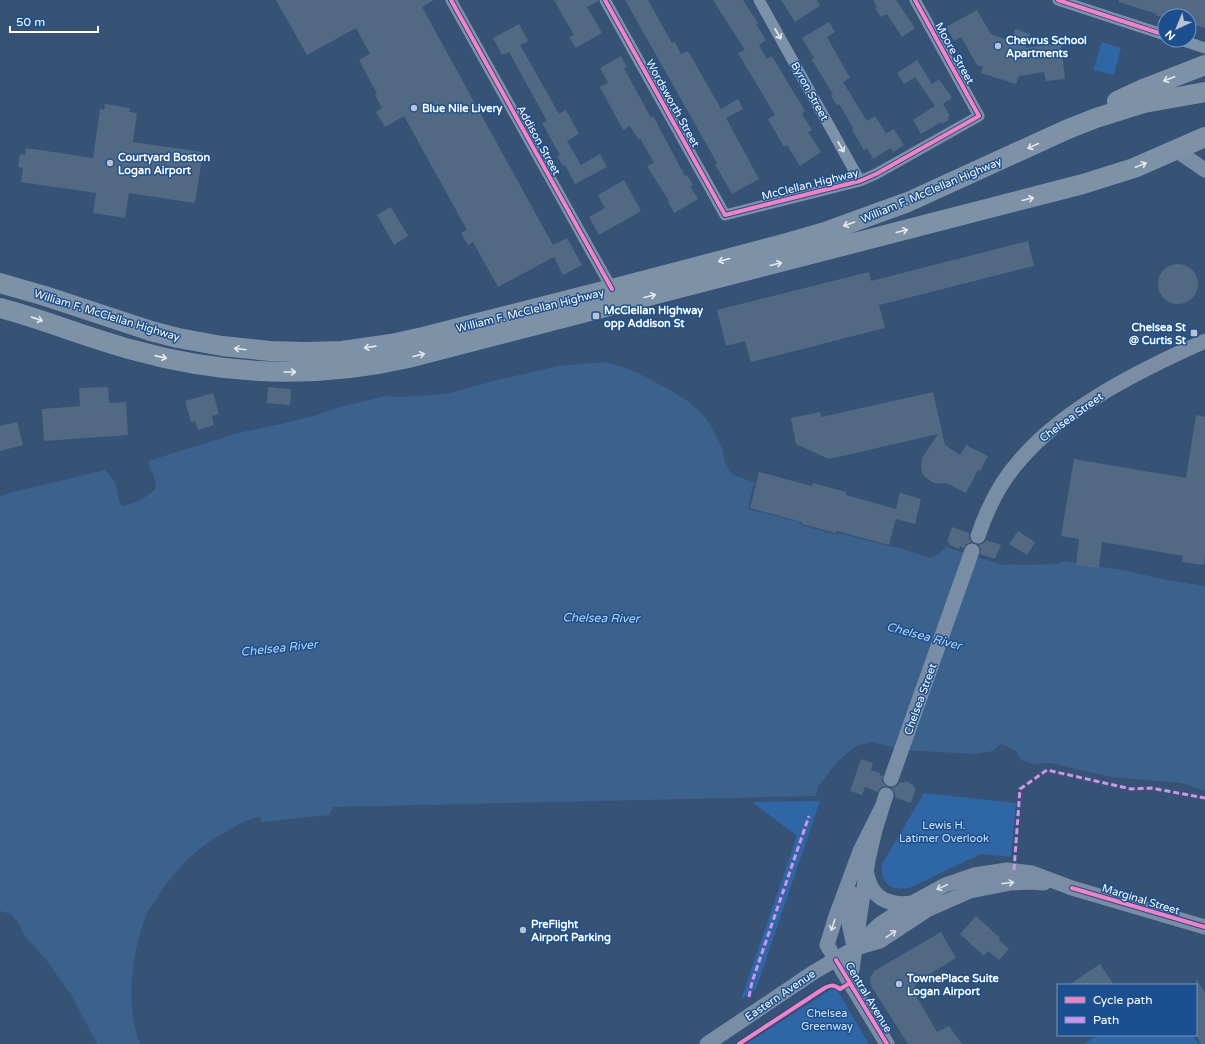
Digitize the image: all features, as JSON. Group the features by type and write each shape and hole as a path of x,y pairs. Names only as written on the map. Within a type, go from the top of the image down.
{"highway":[{"path":"1068,130 1119,100 1205,65"},
{"name":"William F. McClellan Highway","path":"0,283 45,296 151,331 208,344 247,349 304,352 355,349 402,342 781,245 849,224 918,198 1096,118 1134,106 1205,92"},
{"name":"William F. McClellan Highway","path":"0,308 131,350 200,365 248,371 285,372 323,371 366,366 422,355 1084,184 1125,171 1205,138"},
{"path":"1176,150 1205,146"}],"main road":[{"path":"1176,150 1205,170"},
{"name":"Chelsea Street","path":"980,530 994,497 1009,473 1028,451 1047,433 1091,401 1120,384 1205,341"},
{"name":"Chelsea Street","path":"892,779 972,551"},
{"path":"850,983 855,948 848,919 850,889 875,830 884,801"},
{"path":"861,866 869,884 886,902 898,905 912,903"},
{"name":"Central Avenue","path":"861,866 836,916 827,945 887,1044"},
{"name":"Marginal Street","path":"855,948 880,924 936,889 956,880 978,874 998,871 1032,872 1072,888 1205,927"},
{"name":"Marginal Street","path":"855,948 880,941 927,910 970,891 1000,884 1030,882 1072,888"},
{"name":"Eastern Avenue","path":"707,1044 814,972 855,948"}],"street":[{"name":"Addison Street","path":"450,0 612,289"},
{"name":"Wordsworth Street","path":"605,0 725,215"},
{"name":"Byron Street","path":"759,0 860,181"},
{"name":"Moore Street","path":"915,0 979,116"},
{"path":"1058,0 1157,32"},
{"name":"McClellan Highway","path":"725,215 860,181 876,174 979,116"}],"green space":[{"path":"1102,42 1121,48 1114,75 1093,70"},
{"name":"Lewis H. Latimer Overlook","path":"924,793 1016,803 1011,857 981,854 909,888 902,889 888,885 883,877 882,864"},
{"path":"820,801 756,989 741,999 797,836 752,802"},
{"name":"Chelsea Greenway","path":"833,988 836,988 869,1044 746,1044"},
{"path":"1096,1036 1194,1036 1199,1044 1084,1044"}],"water":[{"name":"Chelsea River","path":"605,362 640,374 688,401 703,415 710,424 722,447 725,462 732,474 754,482 748,509 800,522 800,525 837,535 838,533 901,548 929,558 939,554 946,547 1002,565 1056,564 1065,561 1123,570 1167,580 1205,586 1205,791 1181,783 1110,777 1050,763 1033,764 1021,760 1016,751 1001,744 993,751 975,754 904,750 872,742 853,748 837,762 818,787 816,796 333,807 329,815 262,822 259,817 250,819 215,838 195,853 169,880 147,914 143,923 134,961 131,989 133,1017 140,1044 97,1044 73,998 47,961 24,935 18,922 11,914 0,911 0,496 105,470 115,483 118,498 122,506 145,497 156,488 155,480 148,463 151,460 242,432 317,415 339,407 386,396 400,397 446,394 501,379 558,366"}],"pier":[{"path":"1050,763 1110,777 1181,783 1205,791 1205,793 1180,785 1110,779 1051,765"}],"building":[{"path":"276,0 434,0 422,7 553,245 567,238 582,265 563,275 554,257 498,287 473,242 468,245 461,233 467,230 404,116 385,127 376,112 382,108 375,95 377,94 359,60 370,54 356,28 307,55"},
{"path":"554,0 598,0 587,7 602,33 576,48 569,37 574,35"},
{"path":"625,0 648,0 672,43 675,42 681,54 688,51 721,109 738,99 743,109 726,118 759,179 732,194 715,164 717,163"},
{"path":"713,0 743,0 758,23 756,24 766,40 759,45 767,59 772,56 805,111 802,114 812,130 808,132 821,152 800,166 787,145 784,147 768,119 775,115 738,53 745,50"},
{"path":"781,0 817,0 820,6 795,22"},
{"path":"873,0 896,0 915,28 902,37 887,14 881,17 875,8 877,7"},
{"path":"1119,0 1205,0 1205,28 1197,26 1197,8 1157,8 1157,14 1119,2"},
{"name":"Chevrus School Apartments","path":"977,10 991,34 1011,41 1015,29 1030,34 1025,48 1061,43 1065,79 1046,81 1044,72 1019,76 1016,84 981,73 983,67 977,65 961,37 954,41 946,27"},
{"path":"829,22 835,32 827,37 850,78 843,82 867,121 875,116 886,133 894,129 904,145 893,152 891,148 873,159 867,148 864,150 852,130 854,129 839,104 837,106 831,96 833,94 812,60 814,58 802,38"},
{"path":"519,24 528,41 520,45 559,114 566,110 579,134 567,141 581,165 600,154 607,167 575,184 565,165 563,166 557,156 560,155 542,123 547,121 509,52 502,55 493,38"},
{"path":"621,56 627,67 624,68 651,118 653,116 685,176 687,175 693,185 690,186 698,199 674,213 668,202 669,201 647,166 654,163 640,138 638,139 630,126 623,130 600,87 608,83 600,68"},
{"path":"917,60 932,84 939,79 952,98 943,104 950,116 948,117 949,120 942,124 941,122 921,134 913,120 935,106 915,77 904,84 897,73"},
{"name":"Courtyard Boston Logan Airport","path":"105,104 130,108 129,112 137,113 133,142 203,152 195,203 129,193 125,218 93,213 96,193 21,182 23,168 18,167 20,154 25,155 26,148 93,158 100,109 104,110"},
{"path":"624,180 641,211 599,235 589,217 605,208 598,195"},
{"path":"391,207 408,236 394,245 377,215"},
{"path":"1028,241 1034,266 879,305 885,328 751,362 745,341 726,346 717,310 869,272 871,281"},
{"path":"1178,264 1189,267 1195,273 1198,284 1195,295 1189,301 1178,304 1167,301 1161,295 1158,284 1161,273 1167,267"},
{"path":"108,387 109,403 126,402 128,435 44,441 42,409 80,406 79,388"},
{"path":"268,387 291,389 290,405 267,403"},
{"path":"933,392 945,445 960,455 966,445 988,456 980,471 978,470 966,493 946,483 938,484 932,482 922,473 922,458 938,434 829,459 796,444 791,418 820,412 821,417"},
{"path":"213,393 219,414 212,416 214,425 198,430 195,421 191,422 185,401"},
{"path":"1196,415 1205,417 1204,565 1182,562 1183,556 1102,542 1099,568 1076,565 1079,539 1061,536 1074,459 1186,478"},
{"path":"17,422 23,445 0,451 0,426"},
{"path":"759,472 812,486 813,483 846,492 846,495 896,509 900,493 921,499 915,524 896,519 889,545 837,531 836,533 802,524 802,522 750,508"},
{"path":"952,527 969,533 969,538 972,542 966,544 964,548 960,546 959,549 950,545 950,543 947,542"},
{"path":"1018,531 1035,542 1027,555 1009,544"},
{"path":"986,540 1001,545 995,559 980,554 981,549 978,545 984,543"},
{"path":"861,759 873,763 871,770 880,773 880,775 883,776 882,781 886,786 880,788 878,792 865,787 862,795 850,791"},
{"path":"905,781 914,785 913,787 916,788 911,803 895,797 895,793 891,788 897,786 900,782 904,783"},
{"path":"976,916 1000,938 999,940 1009,949 999,960 988,951 984,956 960,934"},
{"path":"941,932 956,958 917,982 914,988 915,994 937,1032 949,1026 962,1044 908,1044 871,986 870,978 874,971"},
{"path":"1100,964 1113,984 1070,984"},
{"path":"1196,978 1205,993 1205,1044 1201,1044 1197,1036"}],"marked path":[{"path":"1014,870 1020,789 1047,770 1131,789 1151,788 1205,798"},
{"path":"749,997 752,982 809,816"}],"cycle path":[{"path":"451,0 612,289"},
{"path":"605,0 725,215 860,181 876,174 979,116 915,0"},
{"path":"1058,0 1157,32"},
{"path":"1072,888 1205,927"},
{"path":"836,960 887,1044"},
{"path":"739,1044 825,988 835,986 840,989 850,983"}],"place":[{"name":"Chevrus School Apartments","path":"998,46"},
{"name":"Blue Nile Livery","path":"414,108"},
{"name":"Courtyard Boston Logan Airport","path":"110,163"},
{"name":"McClellan Highway opp Addison St","path":"596,316"},
{"name":"Chelsea St @ Curtis St","path":"1194,333"},
{"name":"PreFlight Airport Parking","path":"523,930"},
{"name":"TownePlace Suite Logan Airport","path":"899,984"}]}
